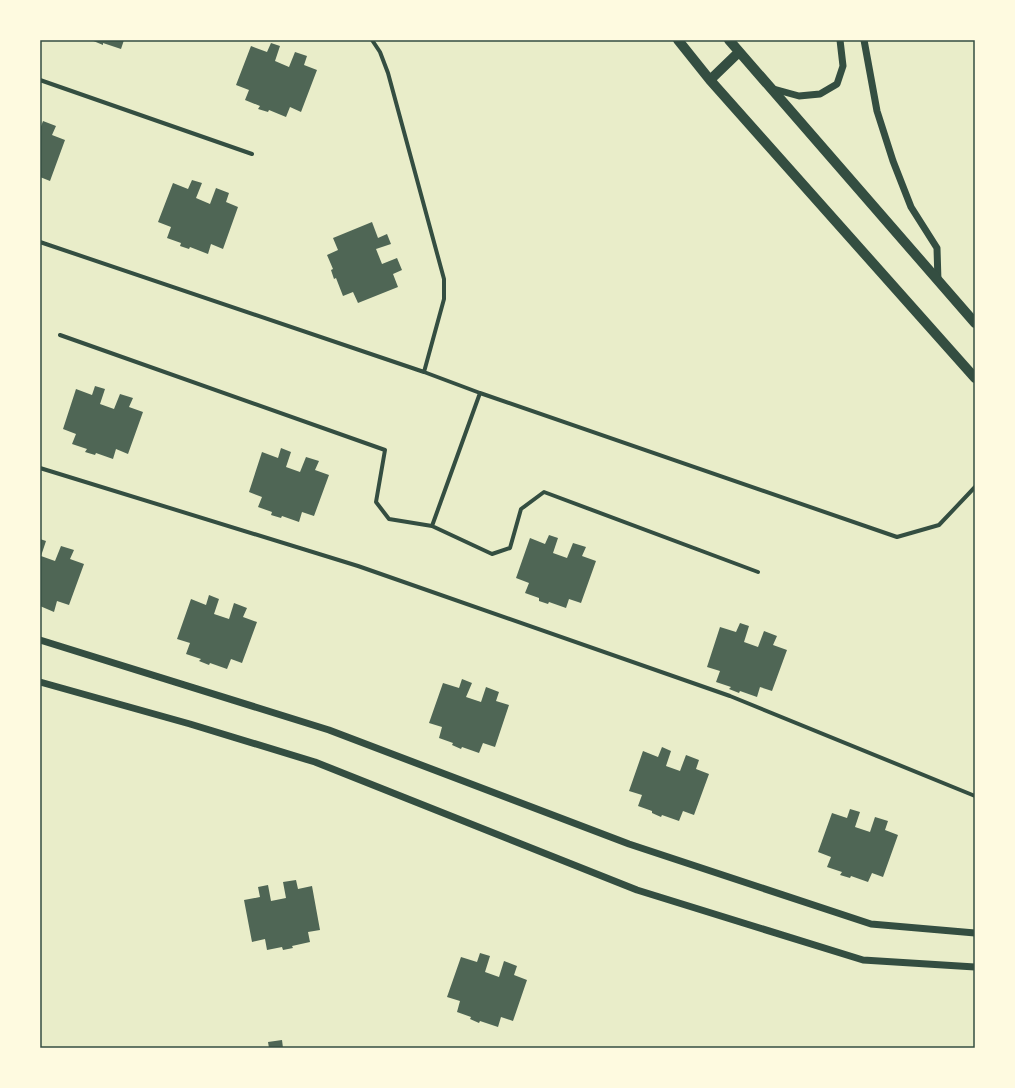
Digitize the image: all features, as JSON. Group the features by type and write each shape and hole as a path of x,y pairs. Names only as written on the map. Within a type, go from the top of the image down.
{"main road":[{"path":"678,40 710,80 975,378"},
{"path":"729,40 975,323"},
{"path":"710,80 739,52"}],"street":[{"path":"372,40 380,52 388,73 444,279 444,299 424,372"},
{"path":"770,88 799,96 820,94 837,84 843,66 840,40"},
{"path":"864,40 877,111 893,160 911,207 937,248 938,281"},
{"path":"40,80 252,154"},
{"path":"40,242 424,372 480,393 897,537 939,525 975,487"},
{"path":"60,335 384,450 376,502 390,519 432,526 492,554 510,548 522,509 544,492 758,572"},
{"path":"432,526 480,393"},
{"path":"40,468 358,566 715,691 975,796"},
{"path":"40,640 329,730 629,844 871,924 975,933"},
{"path":"40,682 190,724 315,762 637,890 856,958 863,960 975,967"}],"building":[{"path":"91,40 124,40 121,49 103,43 103,45"},
{"path":"271,43 280,46 275,61 289,67 295,52 307,56 304,65 317,70 301,112 290,107 286,117 269,110 268,112 258,109 260,106 245,100 249,90 236,85 251,46 267,52"},
{"path":"43,121 56,126 52,135 65,140 50,181 40,177 40,129"},
{"path":"192,180 202,183 196,198 210,204 216,188 229,193 226,202 238,207 223,249 211,244 208,254 190,247 189,249 180,246 181,243 167,238 171,227 158,222 173,183 188,189"},
{"path":"372,222 378,238 387,234 391,244 376,249 382,264 397,258 402,270 393,274 398,287 358,303 353,292 343,296 336,278 334,279 331,270 333,269 327,255 338,250 333,238"},
{"path":"95,386 105,389 100,404 114,409 120,394 133,398 129,407 143,412 128,454 116,449 113,459 96,453 95,455 85,452 87,449 72,444 76,434 63,429 76,389 92,395"},
{"path":"281,448 291,452 286,467 300,472 306,457 319,461 315,470 329,475 314,516 302,512 299,522 282,516 281,518 271,515 272,512 258,507 262,497 249,492 262,452 278,458"},
{"path":"549,535 558,538 553,553 567,558 573,543 586,547 582,556 596,561 581,603 569,599 566,608 549,602 548,604 539,601 539,598 525,593 529,583 516,578 530,538 545,544"},
{"path":"40,539 46,541 41,556 55,561 61,546 74,550 70,559 84,564 69,605 57,601 54,612 40,606"},
{"path":"209,595 219,599 214,614 229,619 234,603 247,608 243,617 257,622 242,663 231,659 227,669 210,663 209,665 199,661 201,659 186,654 190,643 177,639 191,599 206,605"},
{"path":"740,623 749,626 744,642 758,647 764,631 777,636 773,645 787,650 772,691 760,687 757,697 740,691 739,693 729,689 731,687 716,682 720,671 707,667 720,627 736,632"},
{"path":"462,679 472,683 466,697 481,702 486,687 499,692 496,701 509,705 495,747 483,743 479,753 462,747 461,749 452,745 453,743 439,738 442,727 429,723 443,683 459,688"},
{"path":"662,747 671,751 666,766 680,771 686,755 699,760 696,769 709,774 694,815 683,811 679,821 662,815 661,817 652,813 652,811 638,806 642,795 629,791 643,751 658,757"},
{"path":"850,809 860,812 855,827 870,832 875,817 888,821 885,830 898,835 883,877 872,873 868,882 851,876 850,878 840,875 842,872 827,867 831,857 818,852 832,813 847,818"},
{"path":"296,880 298,889 312,886 320,930 308,932 310,942 292,946 293,948 283,950 282,947 267,950 265,939 252,942 244,900 260,897 258,887 268,885 271,901 286,898 283,882"},
{"path":"480,953 490,956 485,972 499,977 504,961 517,966 514,975 527,980 513,1021 501,1017 498,1027 480,1021 479,1023 470,1019 471,1017 457,1012 460,1001 447,997 461,957 477,962"},
{"path":"282,1040 283,1048 269,1048 268,1042"}]}
